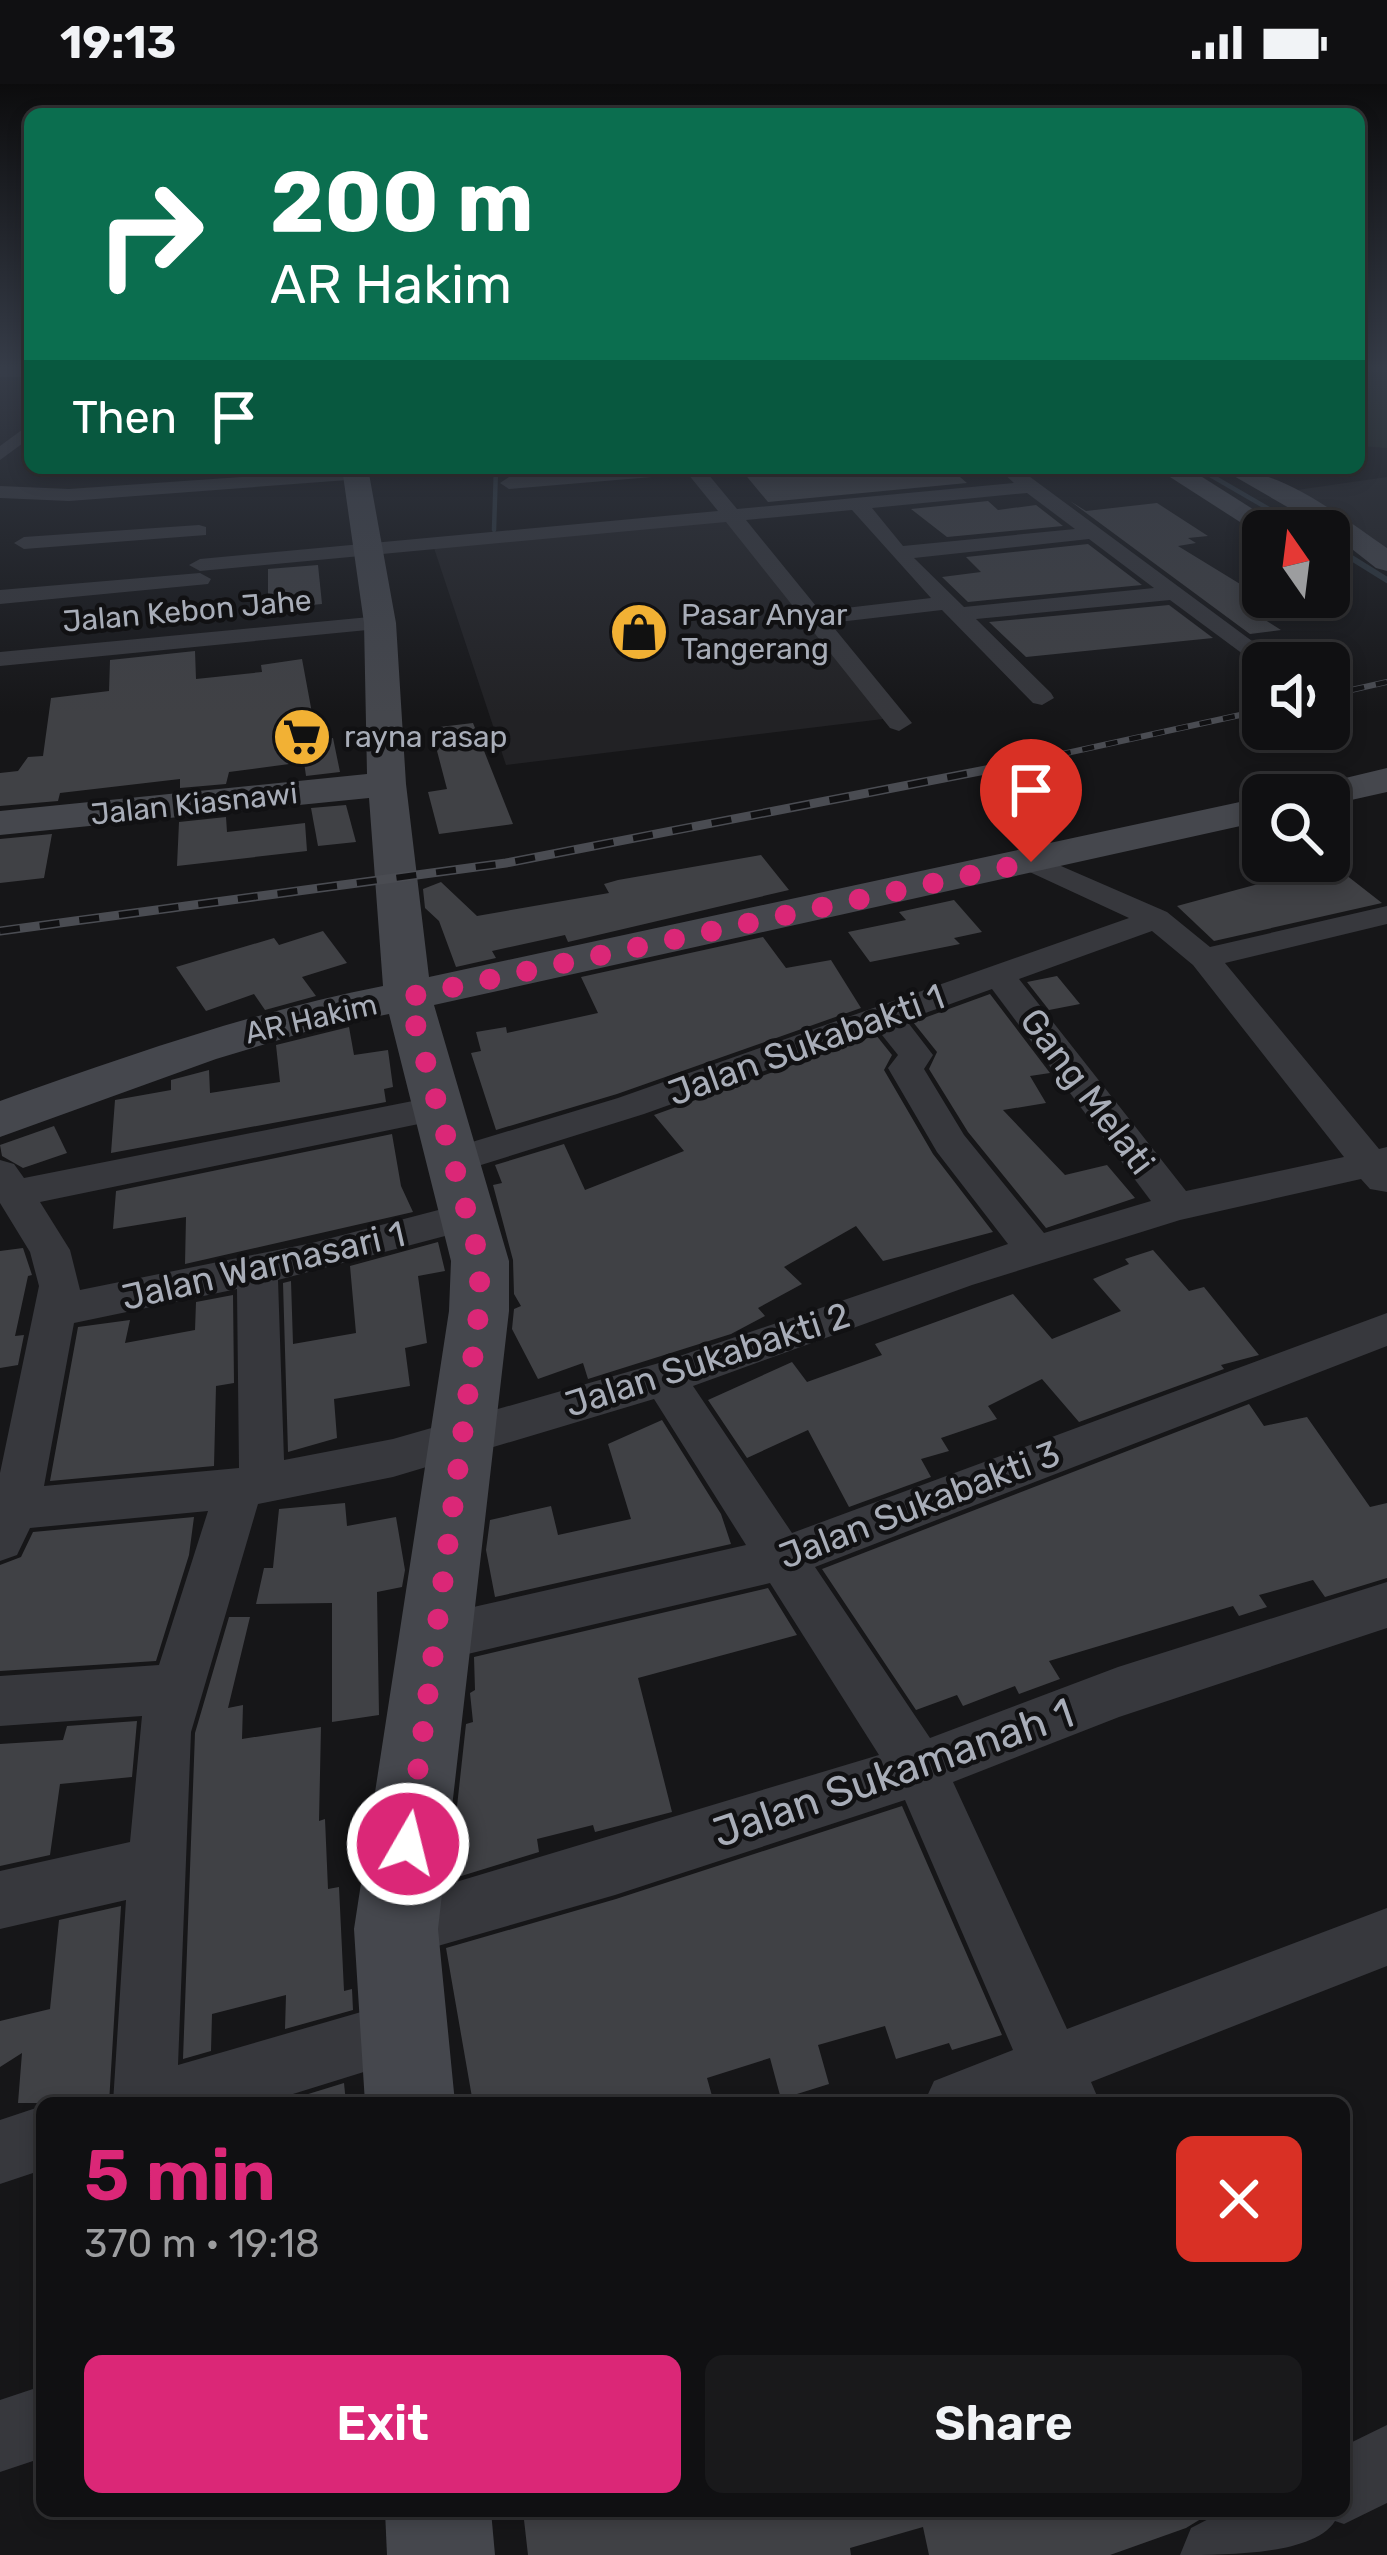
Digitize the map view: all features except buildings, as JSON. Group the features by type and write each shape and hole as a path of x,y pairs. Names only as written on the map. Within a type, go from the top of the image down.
{"street":[{"path":"40,526 80,483"},
{"path":"40,526 182,483"},
{"path":"197,601 203,483"},
{"path":"357,483 380,623 387,784 408,997 480,1261 479,1311 438,1638 396,1930 410,2097"},
{"path":"0,597 197,601 508,501 606,483"},
{"path":"705,483 898,723"},
{"path":"1026,483 1242,643"},
{"path":"1195,483 1242,511"},
{"path":"1259,483 1304,510"},
{"path":"508,501 733,514 1031,487"},
{"path":"0,492 40,526 200,531"},
{"path":"857,502 898,553 1042,698"},
{"path":"898,553 1092,533"},
{"path":"1350,539 1387,562"},
{"path":"816,618 1172,593"},
{"name":"Jalan Kebon Jahe","path":"0,658 197,601 380,623"},
{"path":"1350,789 1387,780"},
{"name":"Jalan Kiasnawi","path":"0,823 387,784"},
{"name":"AR Hakim","path":"0,1120 253,1030 1242,814"},
{"path":"1031,862 1156,920 1204,958 1380,1169"},
{"path":"1204,958 1387,915"},
{"name":"Jalan Sukabakti 1","path":"453,1162 784,1052 1156,920"},
{"name":"Gang Melati","path":"999,975 1177,1208"},
{"path":"885,1016 916,1055 906,1068 950,1143 1036,1251"},
{"path":"784,1052 816,1082"},
{"path":"8,1525 60,1286 56,1262 7,1183 453,1162"},
{"name":"Jalan Warnasari 1","path":"56,1311 257,1271 453,1162"},
{"name":"Jalan Sukabakti 2","path":"8,1525 393,1458 664,1379 1036,1251 1177,1208 1380,1169"},
{"path":"146,2097 160,1864 159,1781 176,1689 251,1486 257,1271"},
{"name":"Jalan Sukabakti 3","path":"438,1638 780,1559 1387,1329"},
{"path":"664,1379 919,1769 1060,2086"},
{"name":"Jalan Sukamanah 1","path":"396,1930 919,1769 1118,1692 1387,1605"},
{"path":"0,1701 176,1689"},
{"path":"0,1900 160,1864"},
{"path":"993,2097 1060,2086 1387,1937"},
{"path":"178,2097 406,2030"},
{"path":"0,2152 36,2140"},
{"path":"0,2436 36,2424"},
{"path":"1350,2484 1387,2462"},
{"path":"438,2517 441,2555"}],"shaded area":[{"path":"1343,483 1387,483 1387,548 1350,528 1350,510 1316,510 1283,492"},
{"name":"Pasar Anyar Tangerang","path":"730,517 883,719 506,765 433,545"}],"waterway":[{"path":"494,530 496,483"},
{"path":"1224,483 1271,510"},
{"path":"1350,557 1387,580"}],"railway":[{"path":"1350,690 1387,682"},
{"path":"1016,764 1242,715"},
{"path":"1016,764 1027,762"},
{"path":"0,931 506,863 1016,764"}],"place":[{"name":"Pasar Anyar Tangerang","path":"639,632"},
{"name":"rayna rasap","path":"302,737"}],"route":[{"path":"408,1844 479,1311 480,1261 408,997 1031,862"}]}
